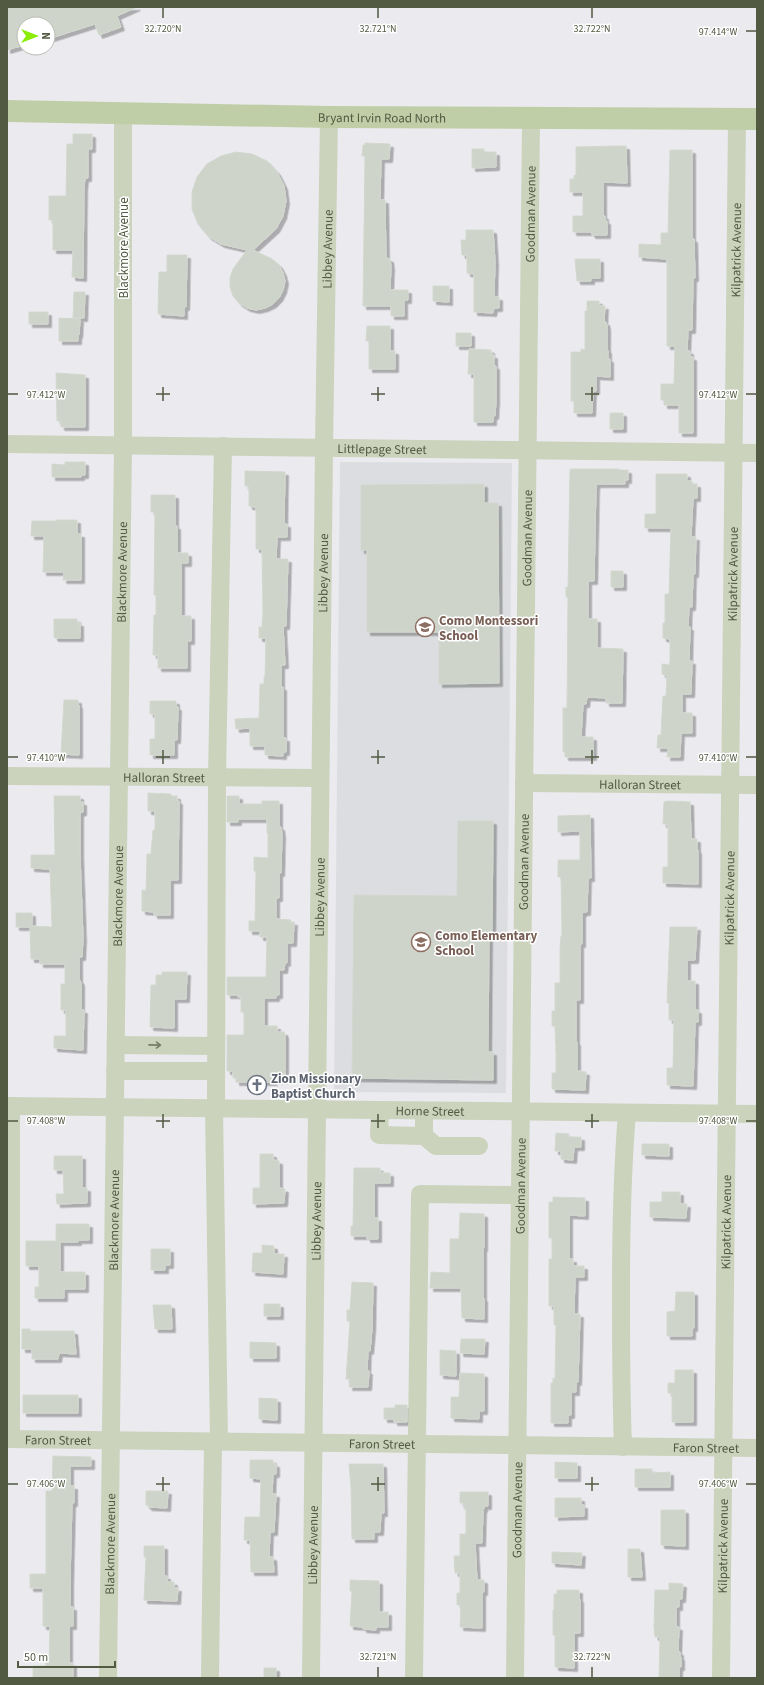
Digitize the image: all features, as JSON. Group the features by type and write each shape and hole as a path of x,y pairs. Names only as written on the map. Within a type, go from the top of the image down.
{"main road":[{"name":"Bryant Irvin Road North","path":"7,111 329,117 747,119"}],"street":[{"name":"Blackmore Avenue","path":"108,1678 123,445 123,113"},
{"name":"Libbey Avenue","path":"312,1678 320,778 329,117"},
{"name":"Goodman Avenue","path":"515,1678 531,118"},
{"name":"Kilpatrick Avenue","path":"721,1678 734,452 747,119"},
{"name":"Littlepage Street","path":"7,444 757,453"},
{"path":"210,1678 216,1442 215,1108 217,778 223,446"},
{"name":"Halloran Street","path":"7,776 320,778"},
{"name":"Halloran Street","path":"524,783 757,785"},
{"path":"116,1045 216,1046"},
{"path":"115,1072 216,1072"},
{"path":"9,1106 9,1440"},
{"name":"Horne Street","path":"9,1106 757,1114"},
{"path":"380,1110 380,1135 424,1136 436,1146 479,1146"},
{"path":"424,1110 424,1136"},
{"path":"624,1447 620,1348 622,1192 627,1113"},
{"path":"414,1678 420,1194 519,1195"},
{"name":"Faron Street","path":"9,1440 757,1448"}],"shaded area":[{"path":"340,462 512,463 506,1093 334,1092"}],"building":[{"path":"7,7 137,7 117,16 121,27 99,35 95,24 56,36 56,16 16,16 16,47 7,50"},
{"path":"73,134 92,134 92,149 88,149 88,178 85,178 84,187 83,278 72,277 73,250 53,250 53,220 49,220 49,196 66,196 67,144 73,144"},
{"path":"365,143 390,144 389,159 381,159 380,200 385,200 386,258 390,259 391,266 390,290 408,290 408,300 404,300 404,316 391,316 391,306 363,306 365,156 362,156 363,145 365,145"},
{"path":"626,146 627,183 603,182 603,216 605,216 605,221 607,221 607,235 592,235 591,232 573,232 573,216 583,216 583,192 570,192 570,179 574,179 574,175 576,175 576,147"},
{"path":"472,149 484,149 484,152 496,152 496,167 472,168"},
{"path":"670,150 692,150 692,239 694,239 695,278 693,278 692,330 688,330 687,351 690,351 690,357 693,357 693,433 679,433 679,405 664,405 664,400 661,400 661,384 674,384 675,346 667,346 667,259 639,257 639,244 661,245 661,233 668,233"},
{"path":"236,152 252,154 267,161 277,172 284,186 286,201 283,216 276,229 253,250 272,259 279,265 285,281 283,290 279,298 273,304 256,310 247,308 239,303 233,296 230,287 230,278 233,269 247,250 221,244 208,236 198,224 192,209 192,192 197,177 207,164 221,156"},
{"path":"466,230 493,230 495,262 494,297 499,297 499,308 494,308 493,313 474,312 474,274 467,273 467,255 462,255 461,240 466,240"},
{"path":"167,255 187,255 186,307 184,307 184,316 158,314 159,272 167,272"},
{"path":"575,259 600,259 600,278 591,278 591,281 577,281"},
{"path":"433,286 449,286 449,302 433,301"},
{"path":"74,292 85,292 84,318 73,318"},
{"path":"587,301 599,301 599,306 605,306 604,322 606,322 607,326 607,350 608,359 610,359 610,377 596,376 596,391 593,391 592,413 574,413 574,401 571,401 571,352 581,352 581,349 585,350 585,311 587,311"},
{"path":"29,312 48,312 48,324 29,324"},
{"path":"59,318 80,319 78,341 59,341"},
{"path":"367,326 390,326 390,351 395,351 395,369 369,369 369,341 366,341"},
{"path":"456,333 471,333 471,346 456,346"},
{"path":"469,349 491,350 491,355 494,355 494,366 496,366 496,401 493,422 474,422 474,374 468,374"},
{"path":"56,373 85,375 85,427 61,427 61,421 57,421"},
{"path":"610,413 623,413 623,429 610,429"},
{"path":"65,462 85,462 85,475 81,475 81,477 52,477 52,464 65,465"},
{"path":"570,469 628,470 628,480 625,480 625,484 597,484 596,486 594,581 588,581 588,619 597,619 597,648 623,649 622,703 606,703 606,698 587,697 586,704 583,704 581,737 593,737 593,757 565,757 565,752 563,752 563,708 567,708 568,597 566,597 566,587 568,588"},
{"path":"245,471 285,472 284,524 287,524 287,537 277,537 276,559 288,559 286,626 283,626 285,665 281,665 281,687 283,687 283,738 286,738 286,752 283,752 283,756 265,755 265,746 250,746 250,728 236,729 235,719 259,718 260,684 264,684 265,677 266,638 259,638 259,627 262,627 263,613 262,549 256,549 256,507 249,506 249,486 245,486"},
{"path":"656,474 687,474 687,481 692,481 692,484 697,484 697,498 693,498 691,537 696,537 695,574 693,574 692,607 689,607 688,627 690,627 689,661 692,661 691,694 682,694 682,713 692,713 692,733 681,733 680,757 667,757 668,748 657,748 658,735 661,735 663,696 666,696 667,675 662,674 662,664 669,665 670,662 670,639 663,638 663,623 665,623 665,594 669,594 671,528 645,528 645,514 656,514"},
{"path":"484,484 484,503 498,503 499,683 439,684 439,632 367,632 367,550 361,550 361,485"},
{"path":"151,495 175,495 177,553 188,553 188,563 181,563 181,616 191,616 191,641 187,641 187,668 158,668 158,655 153,655 154,615 156,615 156,595 154,595 155,512 151,512"},
{"path":"77,520 77,534 81,534 81,580 63,580 64,572 43,572 44,536 31,536 32,521"},
{"path":"611,571 623,571 623,587 611,587"},
{"path":"54,619 77,619 77,623 80,623 80,638 55,638"},
{"path":"64,700 78,700 79,755 61,754"},
{"path":"150,701 176,701 176,707 178,707 177,740 174,740 174,755 150,755 150,739 155,739 155,714 150,714"},
{"path":"148,793 171,794 171,796 177,796 177,801 179,801 178,880 170,880 170,915 154,915 154,912 142,911 142,890 146,891 147,854 151,854 153,830 155,830 155,811 148,811"},
{"path":"54,796 80,796 80,802 83,802 83,812 80,813 80,855 83,938 82,957 79,957 79,980 81,983 81,1010 84,1010 83,1050 54,1048 54,1036 66,1036 66,1010 61,1010 61,984 65,984 65,964 40,964 40,959 31,959 30,927 16,927 16,913 32,913 32,926 52,927 50,869 31,868 31,855 55,855"},
{"path":"227,796 239,796 239,804 262,804 262,801 279,801 279,827 281,827 282,834 281,873 279,873 279,898 276,898 276,919 291,920 290,922 294,922 293,943 287,943 287,963 285,962 284,970 279,970 279,995 276,995 276,998 264,998 264,1026 277,1026 277,1032 284,1032 285,1080 274,1080 274,1082 236,1082 236,1078 233,1078 233,1071 227,1071 227,1035 244,1035 244,1012 241,1012 241,997 238,997 238,995 227,995 227,977 266,977 267,937 260,937 260,931 249,931 249,921 255,921 256,871 254,871 254,857 268,858 268,833 267,819 238,819 238,822 227,822"},
{"path":"664,802 690,802 691,839 697,839 698,884 663,883 663,867 668,867 668,824 663,824"},
{"path":"590,815 591,878 588,878 587,912 582,914 582,944 580,944 580,1000 576,1000 577,1071 586,1072 585,1090 552,1089 552,1073 556,1073 556,1053 555,1026 552,1026 552,1011 555,1011 555,983 560,983 560,948 562,936 561,877 558,877 558,860 580,860 580,831 558,832 558,816"},
{"path":"458,821 493,821 492,936 489,936 488,1052 493,1052 493,1080 352,1078 354,895 457,896"},
{"path":"670,927 697,927 695,960 687,960 687,981 695,981 695,1010 698,1010 698,1022 695,1022 693,1086 667,1085 667,1068 673,1068 674,1020 669,1020 669,1003 667,1003"},
{"path":"162,972 187,972 186,999 174,999 174,1028 150,1027 151,985 156,985 156,975 162,975"},
{"path":"556,1133 569,1134 569,1137 581,1137 581,1147 574,1147 573,1160 561,1159 561,1151 555,1151"},
{"path":"642,1144 669,1144 669,1156 642,1155"},
{"path":"260,1154 273,1154 273,1160 279,1161 279,1188 285,1189 284,1203 253,1204 253,1188 260,1188"},
{"path":"54,1156 82,1156 82,1188 87,1188 87,1203 57,1204 56,1194 64,1194 63,1170 54,1170"},
{"path":"354,1168 380,1168 380,1173 390,1173 390,1183 374,1183 374,1218 378,1218 378,1239 367,1239 367,1236 351,1236 351,1226 353,1226"},
{"path":"662,1192 680,1192 680,1204 687,1204 686,1218 650,1217 650,1202 662,1202"},
{"path":"553,1197 585,1198 585,1216 569,1215 569,1259 573,1259 573,1266 584,1266 584,1277 575,1277 574,1314 580,1314 578,1382 576,1382 576,1392 571,1392 571,1415 568,1415 568,1423 551,1423 551,1383 553,1383 553,1378 555,1379 556,1325 554,1325 554,1306 549,1306 549,1259 552,1259 552,1238 549,1238 549,1202 553,1202"},
{"path":"460,1213 484,1214 484,1319 462,1318 461,1288 430,1288 431,1272 450,1273 450,1239 459,1239"},
{"path":"57,1224 89,1224 89,1240 78,1240 78,1242 60,1242 60,1272 85,1272 85,1289 64,1289 64,1298 35,1298 35,1287 39,1287 39,1266 26,1266 26,1241 56,1241"},
{"path":"262,1245 274,1246 274,1254 284,1254 283,1274 252,1272 253,1253 262,1253"},
{"path":"151,1249 170,1249 170,1265 165,1265 165,1270 151,1270"},
{"path":"352,1282 373,1283 372,1329 370,1351 368,1350 368,1387 349,1387 350,1379 346,1379 350,1321 347,1321 347,1310 350,1310"},
{"path":"676,1292 694,1292 694,1328 692,1328 692,1336 667,1336 667,1312 675,1311"},
{"path":"264,1304 280,1304 280,1316 264,1316"},
{"path":"153,1305 171,1305 172,1329 155,1329"},
{"path":"22,1329 30,1329 30,1331 74,1331 76,1354 59,1353 58,1359 32,1359 32,1349 22,1349"},
{"path":"461,1339 485,1339 484,1354 460,1353"},
{"path":"250,1342 276,1343 276,1358 250,1358"},
{"path":"440,1350 456,1351 456,1376 440,1375"},
{"path":"675,1370 693,1370 693,1422 672,1422 672,1393 668,1393 668,1383 675,1383"},
{"path":"460,1373 484,1374 484,1411 479,1411 479,1419 451,1418 451,1397 459,1397"},
{"path":"23,1395 78,1395 78,1413 23,1413"},
{"path":"259,1398 277,1399 277,1420 259,1419"},
{"path":"395,1405 407,1405 407,1422 394,1422 394,1419 384,1419 384,1408 395,1408"},
{"path":"53,1456 91,1457 91,1466 70,1466 70,1486 74,1486 74,1503 72,1503 70,1581 70,1607 73,1607 73,1626 69,1626 69,1663 73,1663 73,1678 33,1678 33,1666 46,1666 46,1662 49,1662 50,1626 43,1626 43,1588 30,1588 30,1574 46,1574 46,1491 52,1491"},
{"path":"250,1460 273,1460 273,1464 276,1464 276,1474 273,1474 272,1494 276,1494 274,1532 270,1532 269,1557 273,1557 274,1572 251,1572 250,1540 244,1540 245,1517 260,1517 261,1479 250,1478"},
{"path":"555,1462 577,1463 577,1478 555,1478"},
{"path":"349,1464 383,1464 384,1513 381,1513 380,1532 374,1532 374,1539 352,1539"},
{"path":"635,1469 652,1469 652,1473 670,1472 670,1487 635,1487"},
{"path":"146,1491 168,1491 167,1508 148,1507 148,1505 146,1505"},
{"path":"460,1492 488,1492 488,1506 484,1506 483,1509 482,1543 475,1543 477,1580 484,1580 484,1592 482,1592 482,1628 460,1627 461,1605 457,1605 457,1593 460,1593 460,1573 455,1573 454,1556 460,1556 460,1534 466,1534 466,1509 464,1509 464,1503 460,1503"},
{"path":"555,1498 581,1498 581,1505 584,1505 584,1516 555,1517"},
{"path":"661,1510 685,1510 685,1546 661,1545"},
{"path":"144,1546 164,1546 164,1576 167,1576 167,1582 174,1582 174,1588 178,1588 177,1601 144,1600 146,1557 144,1557"},
{"path":"628,1549 640,1549 642,1577 628,1577"},
{"path":"552,1552 582,1553 581,1565 552,1563"},
{"path":"350,1580 379,1581 379,1612 388,1612 388,1627 376,1627 376,1630 350,1626 352,1591 350,1591"},
{"path":"669,1583 683,1584 682,1599 679,1599 679,1607 676,1607 676,1627 679,1627 678,1652 680,1652 681,1657 681,1667 679,1667 679,1678 659,1678 660,1637 655,1637 655,1590 669,1590"},
{"path":"557,1590 579,1590 580,1633 574,1633 574,1668 555,1667 553,1610 554,1594 557,1594"},
{"path":"264,1668 276,1668 276,1678 264,1678"}],"place":[{"name":"Como Montessori School","path":"425,627"},
{"name":"Como Elementary School","path":"421,942"},
{"name":"Zion Missionary Baptist Church","path":"257,1085"}]}
